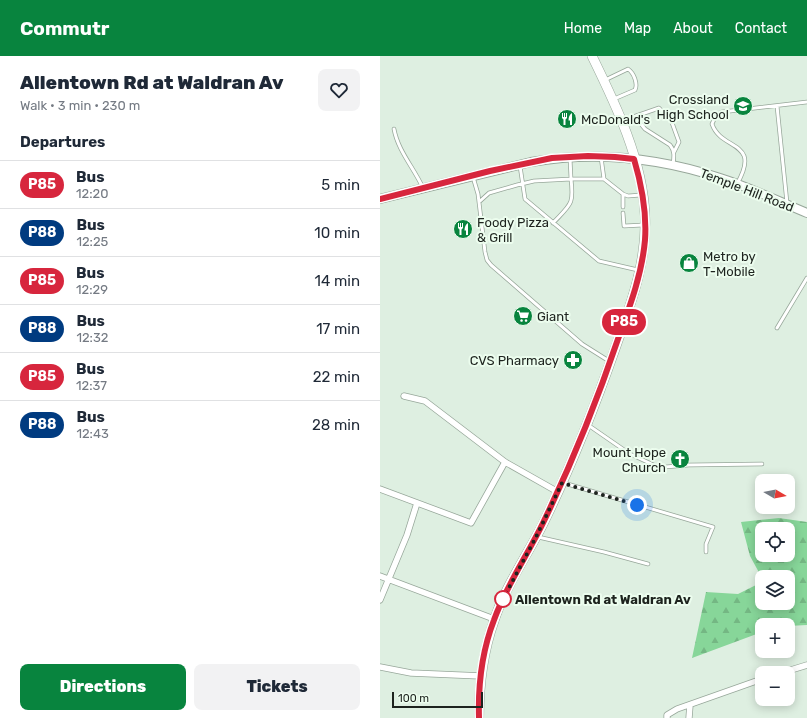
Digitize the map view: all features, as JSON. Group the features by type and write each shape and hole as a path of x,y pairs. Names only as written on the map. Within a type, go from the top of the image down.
{"main road":[{"path":"479,718 481,676 485,651 494,620 513,578 536,537 558,492 587,424 635,292 644,248 645,225 643,195 634,159 613,100 592,56"},
{"name":"Temple Hill Road","path":"380,199 520,164 570,156 601,156 673,165 705,173 737,184 807,213"}],"street":[{"path":"404,396 425,401 505,462 558,492"},
{"path":"380,489 471,523 505,462"},
{"path":"380,600 407,534 416,503"},
{"path":"380,576 494,620"},
{"path":"795,669 807,665"},
{"path":"380,667 411,673 481,676"},
{"path":"667,718 667,715 677,709 755,682"},
{"path":"689,718 690,705"}],"lane":[{"path":"603,80 628,69 631,71 637,85 635,90 613,100"},
{"path":"737,184 744,169 744,155 739,149 714,130 712,124 714,117 722,112 807,102"},
{"path":"777,106 787,205"},
{"path":"621,120 659,108 671,120 679,142 674,152 673,165"},
{"path":"633,117 636,118 645,129 670,145 674,152"},
{"path":"394,129 399,147 419,178 423,188"},
{"path":"553,223 570,205 572,199 570,156"},
{"path":"601,156 604,179"},
{"path":"520,164 525,199 599,261 640,271"},
{"path":"472,176 478,194 485,252 491,265 582,344 610,361"},
{"path":"478,202 489,193 534,181 571,179 604,179 623,194 628,196 643,195"},
{"path":"623,194 623,207"},
{"path":"623,214 624,226 645,225"},
{"path":"776,328 807,278"},
{"path":"587,424 630,454 656,466 762,464"},
{"path":"562,483 713,527 706,544 706,552"},
{"path":"536,537 604,552 648,564"}],"green space":[{"path":"779,518 807,522 807,625 795,626 795,618 755,618 755,635 692,658 706,592 738,594 755,586 755,610 795,610 795,570 758,570 750,556 741,522"}],"bus line":[{"name":"P85","path":"380,199 490,171 552,158 570,156 634,159 640,180 644,201 645,240 635,292 586,428 543,524 513,578 494,620 483,662 479,696 479,718"}],"place":[{"name":"Crossland High School","path":"743,106"},
{"name":"McDonald's","path":"567,119"},
{"name":"Foody Pizza & Grill","path":"463,229"},
{"name":"Metro by T-Mobile","path":"689,263"},
{"name":"Giant","path":"523,316"},
{"name":"CVS Pharmacy","path":"573,360"},
{"name":"Mount Hope Church","path":"680,459"},
{"name":"Allentown Rd at Waldran Av","path":"503,599"}],"route":[{"path":"503,599 536,537 562,483 637,505"}]}
